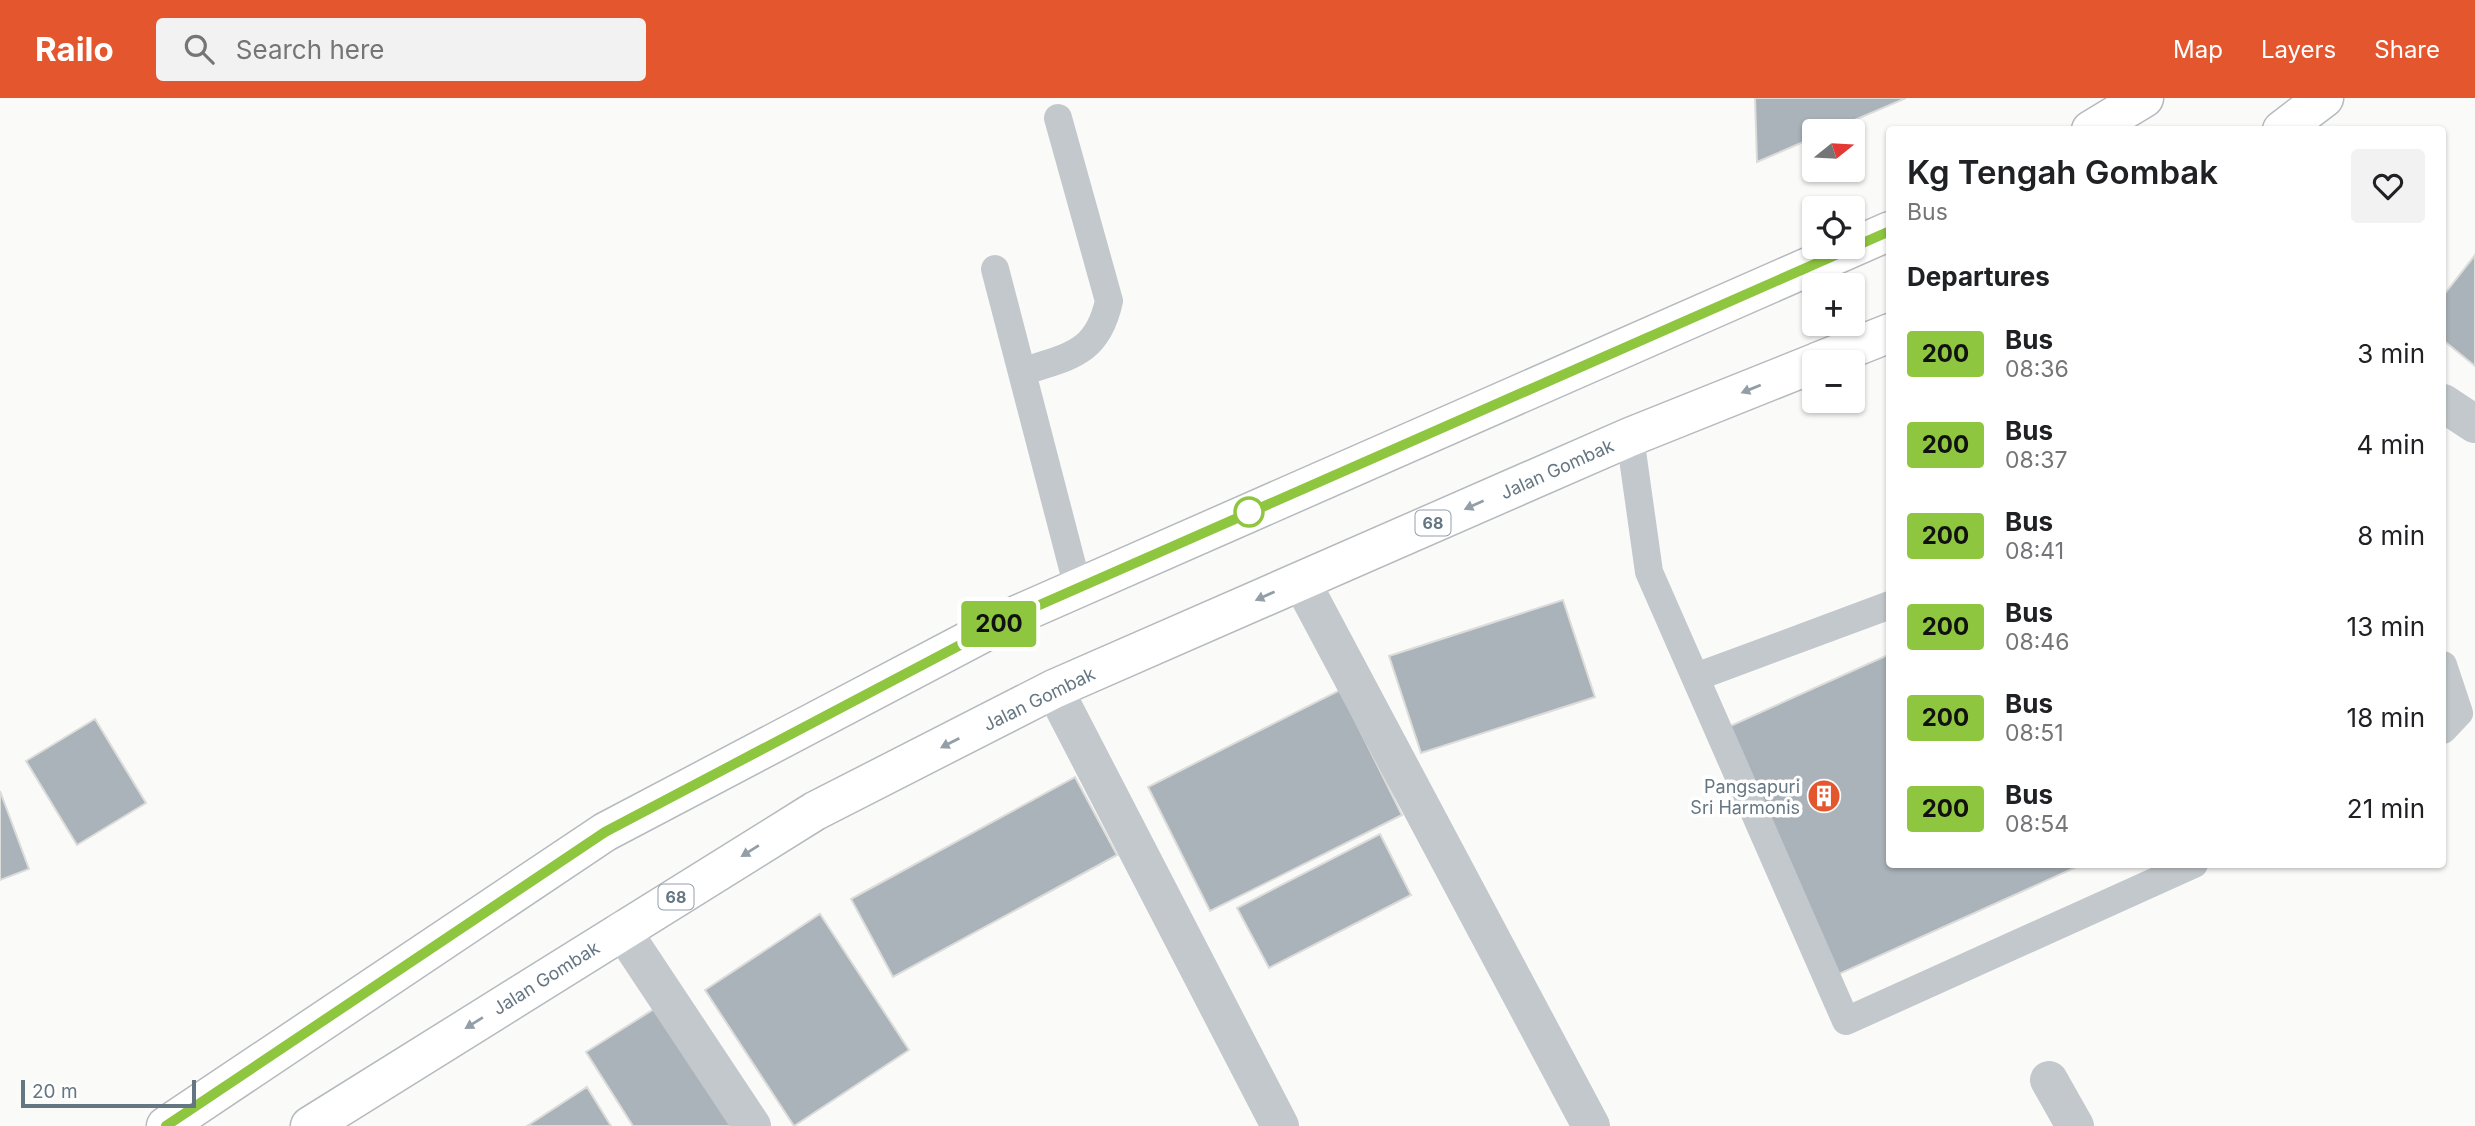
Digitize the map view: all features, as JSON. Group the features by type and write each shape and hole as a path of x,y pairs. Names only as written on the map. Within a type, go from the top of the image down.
{"main road":[{"path":"2098,126 2144,98"},
{"path":"166,1126 605,832 1019,614 1886,233"},
{"name":"Jalan Gombak","path":"1848,350 1886,335"},
{"name":"Jalan Gombak","path":"310,1126 815,811 1054,689 1630,437 1802,369"}],"street":[{"path":"2446,405 2475,424"},
{"path":"1301,581 1591,1126"},
{"path":"1054,689 1280,1126"},
{"path":"622,930 752,1126"},
{"path":"2049,1080 2075,1126"}],"lane":[{"path":"1022,372 1081,351 1103,327 1109,301 1058,118"},
{"path":"995,269 1078,587"},
{"path":"1630,437 1649,572 1846,1021 2185,868"},
{"path":"1696,677 1886,606"},
{"path":"2446,673 2459,713 2446,727"}],"building":[{"path":"1755,98 1906,98 1857,119 1802,119 1802,143 1757,162"},
{"path":"2475,255 2475,366 2446,342 2446,292"},
{"path":"1563,600 1595,697 1421,753 1389,656"},
{"name":"Pangsapuri Sri Harmonis","path":"1886,656 1886,868 2074,868 1839,974 1728,727"},
{"path":"1340,690 1402,815 1210,911 1148,787"},
{"path":"95,719 146,803 77,845 26,761"},
{"path":"1075,777 1117,855 893,977 851,899"},
{"path":"0,791 29,869 0,880"},
{"path":"1380,834 1411,895 1269,968 1237,908"},
{"path":"820,914 909,1050 794,1126 705,990"},
{"path":"662,1004 740,1126 633,1126 586,1052"},
{"path":"587,1087 611,1126 527,1126"}],"bus line":[{"name":"200","path":"166,1126 605,832 1019,614 1886,233"}],"place":[{"name":"Pangsapuri Sri Harmonis","path":"1824,796"}]}
